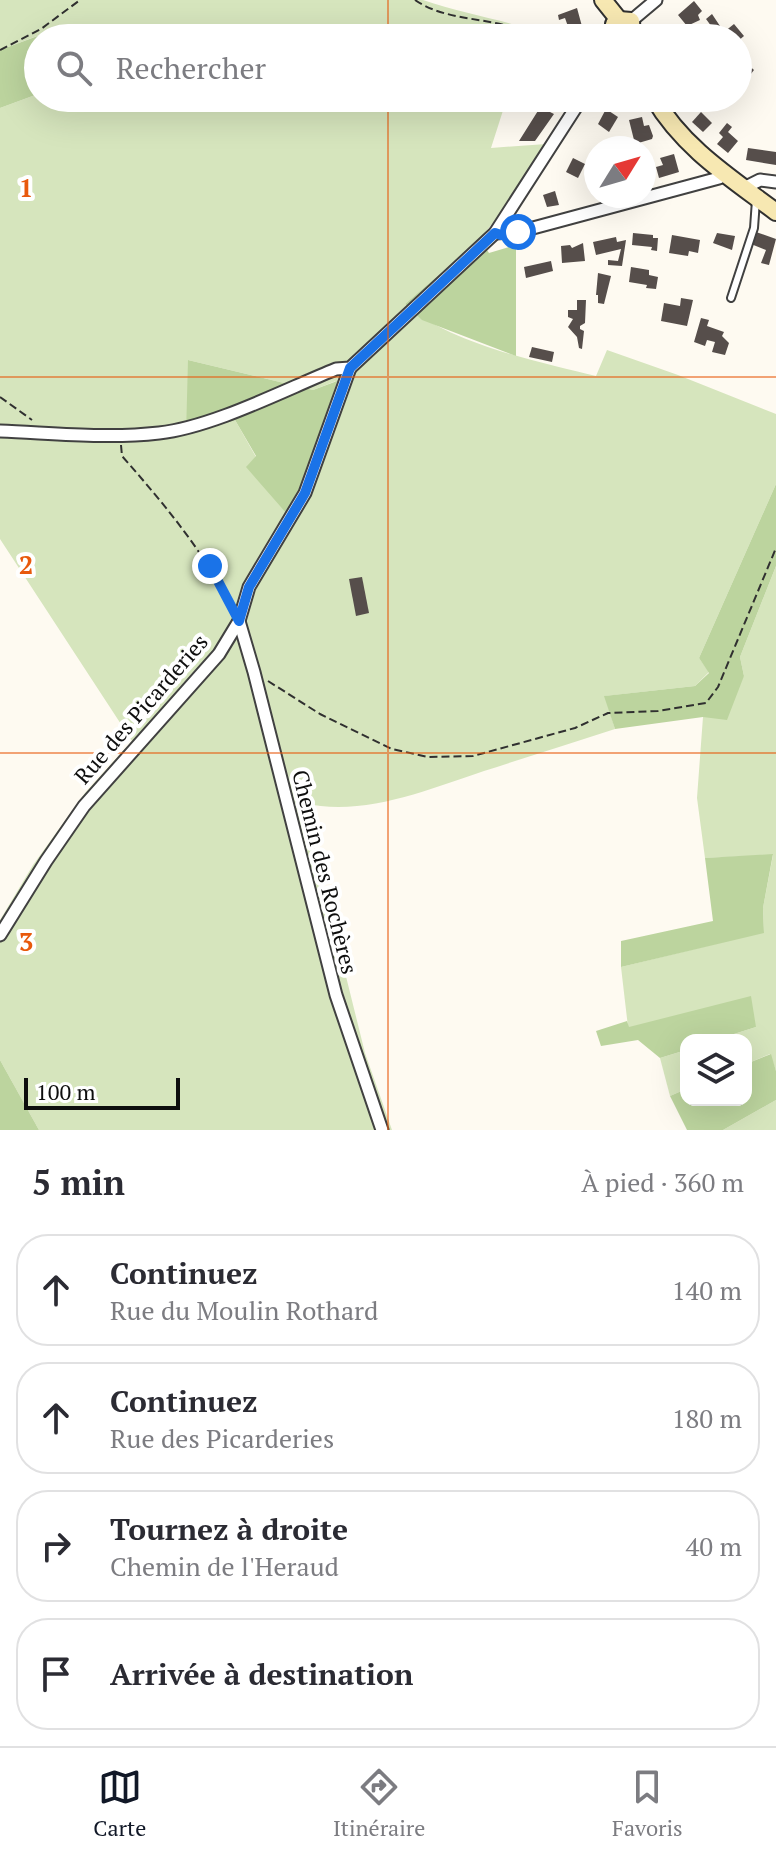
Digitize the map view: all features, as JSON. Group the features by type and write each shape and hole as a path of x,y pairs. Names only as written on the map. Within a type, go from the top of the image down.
{"main road":[{"path":"603,0 625,24"},
{"path":"664,112 678,132 723,173 776,212"}],"street":[{"path":"629,24 656,0"},
{"path":"0,431 120,436 161,433 200,425 336,369 350,368 495,233 573,112"},
{"path":"495,233 518,232 719,178 723,173"},
{"path":"750,192 760,180 776,182"},
{"name":"Rue des Picarderies","path":"0,935 84,806 219,654 239,621 249,587 305,493 350,368"},
{"name":"Chemin des Rochères","path":"239,621 336,995 382,1130"}],"lane":[{"path":"731,298 754,228 750,192"}],"path":[{"path":"48,24 80,0"},
{"path":"415,0 428,9 491,24"},
{"path":"0,50 24,38"},
{"path":"0,397 39,426 58,433"},
{"path":"120,436 122,456 210,566 239,621"},
{"path":"254,672 320,714 392,749 428,757 473,756 575,728 608,713 658,711 706,703 718,687 776,548"}],"green space":[{"path":"0,0 423,0 510,24 24,24 24,41 0,50"},
{"path":"24,41 24,99 0,108 0,50"},
{"path":"24,99 24,112 503,112 491,148 546,144 512,199 480,239 405,304 444,329 522,358 596,376 607,350 776,414 776,484 699,658 709,672 695,686 605,696 615,729 418,793 349,807 303,803 365,1053 392,1130 39,1130 0,1060 0,920 33,865 85,793 132,741 0,539 0,108","holes":["188,360 313,390 336,381 246,467 256,457 235,420"]},
{"path":"480,239 489,253 516,245 516,356 422,320 405,304"},
{"path":"188,360 313,390 337,381 302,490 287,514 246,467 256,456 235,420 186,435"},
{"path":"776,484 776,566 740,657 744,676 727,720 703,717 615,729 604,696 695,686 709,673 699,658"},
{"path":"776,566 776,1071 770,1054 752,1062 752,1034 734,1034 756,1027 628,1027 621,967 764,932 763,908 773,855 705,858 697,798 703,717 744,676 740,657"},
{"path":"773,854 763,908 764,933 621,967 621,941 713,921 705,858"},
{"path":"751,996 756,1027 734,1034 680,1034 680,1052 660,1058 638,1040 601,1046 596,1031 627,1021 629,1027"},
{"path":"680,1052 680,1092 670,1096 660,1058"},
{"path":"771,1054 776,1071 776,1100 723,1130 687,1130 670,1096 680,1092 680,1106 752,1106 752,1062"},
{"path":"0,1060 39,1130 0,1130"},
{"path":"776,1100 776,1130 723,1130"}],"building":[{"path":"694,1 702,11 698,15 700,20 691,24 685,24 678,15"},
{"path":"577,8 581,24 567,24 565,18 559,20 558,15"},
{"path":"712,14 719,24 710,24 706,19"},
{"path":"537,112 554,114 535,141 519,141"},
{"path":"604,112 618,117 609,132 598,124"},
{"path":"701,112 712,123 703,132 692,122"},
{"path":"642,117 644,126 649,125 653,136 633,136 629,120"},
{"path":"727,123 732,127 728,132 738,141 728,153 717,144 723,137 719,133"},
{"path":"748,148 776,152 776,165 746,160"},
{"path":"674,154 679,172 659,178 656,167 663,165 660,158"},
{"path":"573,158 584,164 578,178 566,172"},
{"path":"555,191 559,205 547,207 543,195"},
{"path":"756,232 776,239 769,265 761,263 766,250 751,244"},
{"path":"633,233 658,238 657,251 651,250 652,247 632,245"},
{"path":"717,233 735,236 732,250 713,243"},
{"path":"672,235 700,240 698,253 689,251 688,256 669,253"},
{"path":"616,237 617,242 626,240 622,266 608,265 608,260 618,261 621,249 596,255 593,242"},
{"path":"583,243 585,261 562,263 561,246 570,245 572,248"},
{"path":"551,261 553,271 526,278 524,267"},
{"path":"631,267 649,270 649,275 658,277 656,289 629,282"},
{"path":"598,273 611,276 604,304 598,303 596,295"},
{"path":"681,298 693,300 687,326 661,321 664,303 680,306"},
{"path":"577,300 586,300 585,323 580,326 584,331 582,349 568,327 573,319 568,317 568,310 577,310"},
{"path":"701,318 709,320 707,326 724,332 722,336 729,343 725,355 712,352 715,342 707,340 705,346 694,342"},
{"path":"532,347 554,352 552,362 529,357"},
{"path":"362,577 369,613 356,616 349,579"}],"route":[{"path":"210,566 239,621 249,587 305,493 350,368 495,233 518,232"}]}
